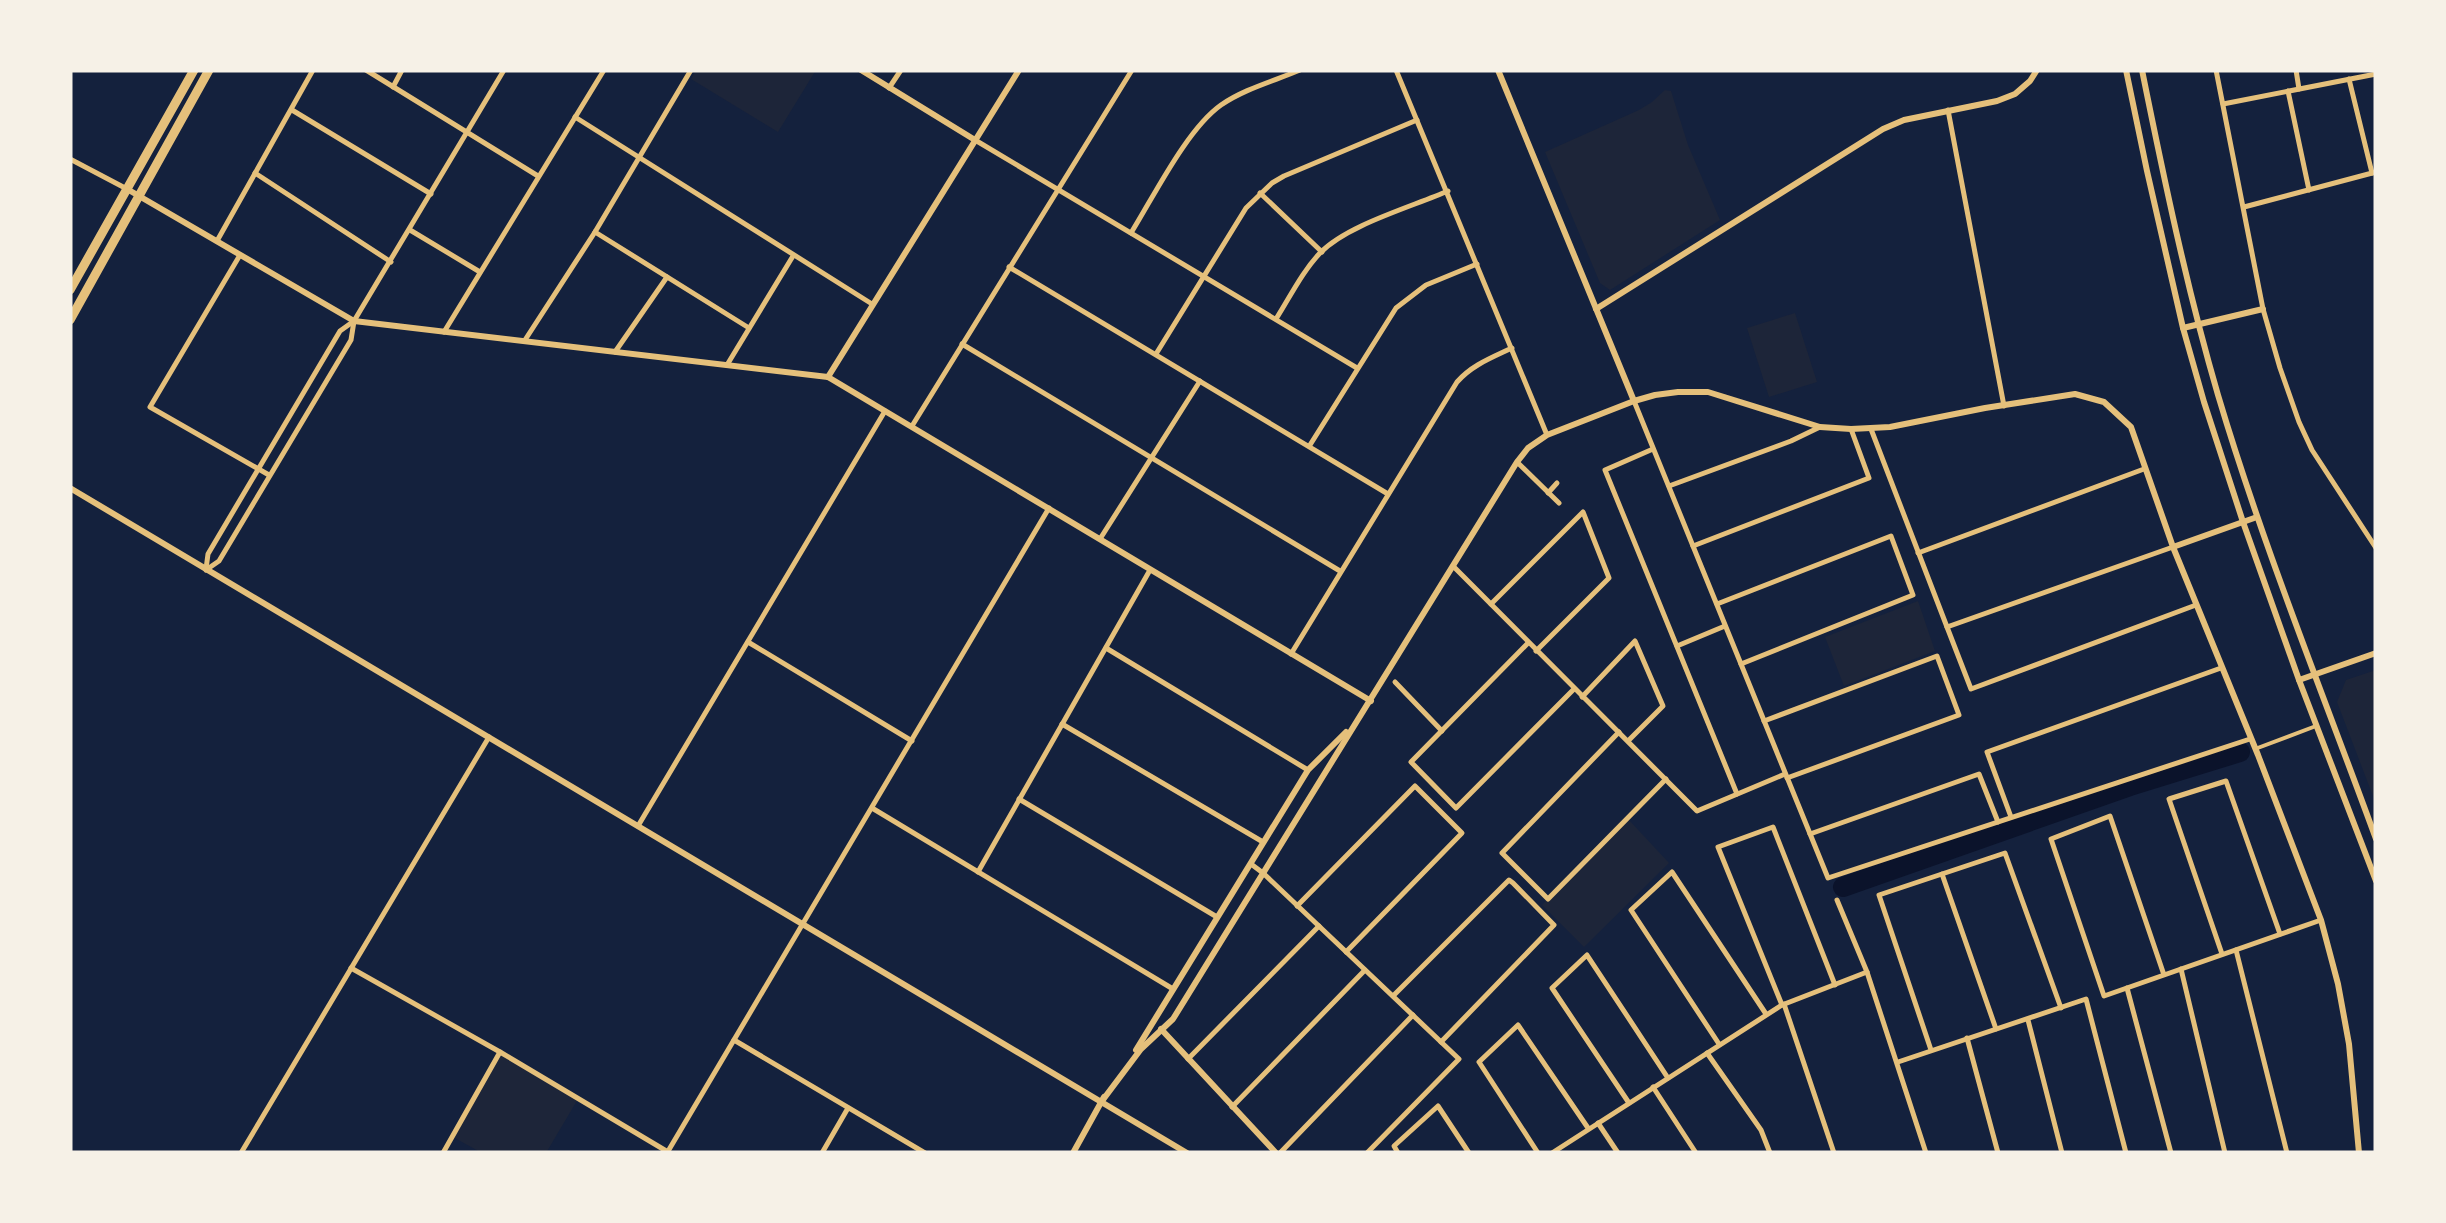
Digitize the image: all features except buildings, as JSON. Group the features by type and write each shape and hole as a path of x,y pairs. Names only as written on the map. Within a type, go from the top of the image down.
{"main road":[{"path":"70,290 194,70"},
{"path":"70,320 210,70"}],"street":[{"path":"217,241 314,70"},
{"path":"366,70 538,176"},
{"path":"393,86 402,70"},
{"path":"206,570 208,554 258,468 340,331 354,321 391,262 504,70"},
{"path":"444,332 604,70"},
{"path":"524,341 690,70"},
{"path":"861,70 1357,368"},
{"path":"890,88 901,70"},
{"path":"828,376 1019,70"},
{"path":"912,426 1132,70"},
{"path":"1131,233 1194,132 1209,115 1238,96 1300,70"},
{"path":"1396,70 1547,435"},
{"path":"1498,70 1828,878 2250,739"},
{"path":"1596,309 1883,129 1904,120 1997,101 2015,94 2037,70"},
{"path":"2126,70 2183,328 2210,421 2300,680 2376,881"},
{"path":"2142,70 2198,324 2258,517 2376,839"},
{"path":"2216,70 2263,309 2280,368 2312,450 2376,548"},
{"path":"2296,70 2300,89"},
{"path":"2223,104 2376,74"},
{"path":"2244,207 2374,172 2349,79"},
{"path":"2288,92 2308,190"},
{"path":"291,110 431,194"},
{"path":"1948,110 2004,406"},
{"path":"576,117 872,304"},
{"path":"1156,354 1246,208 1260,193 1284,176 1417,120"},
{"path":"70,159 354,321 828,376 1370,701"},
{"path":"255,174 391,262"},
{"path":"1276,320 1308,267 1322,252 1349,232 1448,191"},
{"path":"1260,193 1322,252"},
{"path":"410,230 480,272"},
{"path":"594,232 749,328"},
{"path":"240,254 150,407 270,474"},
{"path":"727,365 794,256"},
{"path":"1310,445 1396,308 1426,285 1477,264"},
{"path":"1010,267 1388,494"},
{"path":"616,352 667,277"},
{"path":"2183,328 2263,309"},
{"path":"206,570 219,562 351,340 354,321"},
{"path":"962,344 1340,571"},
{"path":"1291,654 1457,382 1467,371 1512,348"},
{"path":"1100,540 1200,380"},
{"path":"1102,1100 1141,1048 1172,1019 1528,448 1547,435 1655,394 1708,392 1820,427 1871,429 2074,394 2104,402 2130,428 2321,920 2349,1044 2359,1153"},
{"path":"638,826 884,411"},
{"path":"1668,486 1820,427"},
{"path":"1693,546 1869,478 1851,429"},
{"path":"1871,429 1971,689 2196,605"},
{"path":"1654,449 1605,470 1737,794"},
{"path":"1517,462 1559,504"},
{"path":"1918,553 2144,469"},
{"path":"1548,493 1558,483"},
{"path":"70,488 1188,1153"},
{"path":"350,968 500,1052 667,1153 1048,508"},
{"path":"1491,604 1583,512 1609,578 1536,651"},
{"path":"1947,627 2258,517"},
{"path":"1716,604 1892,536 1913,595 1741,664"},
{"path":"1452,566 1698,811 1959,715 1937,656 1764,721"},
{"path":"978,872 1150,570"},
{"path":"1677,646 1726,626"},
{"path":"1582,696 1635,641 1663,706 1628,741"},
{"path":"748,642 912,741"},
{"path":"1528,643 1411,762 1456,808 1574,689"},
{"path":"1106,648 1308,770"},
{"path":"2300,680 2376,653"},
{"path":"2011,818 1987,752 2221,668"},
{"path":"1395,682 1442,731"},
{"path":"1072,1153 1308,770 1341,740 1370,701"},
{"path":"1062,724 1263,842"},
{"path":"2255,749 2318,726"},
{"path":"1619,732 1502,853 1548,899 1666,779"},
{"path":"241,1153 488,737"},
{"path":"1810,834 1980,774 1998,822"},
{"path":"2222,954 2169,799 2226,780 2280,934"},
{"path":"1297,906 1415,786 1462,834 1346,952"},
{"path":"1019,799 1218,917"},
{"path":"872,808 1172,989"},
{"path":"2164,975 2110,816 2051,839 2104,996 2164,975 2222,954 2321,920"},
{"path":"1834,1153 1783,1004 1718,847 1772,827 1835,984"},
{"path":"1932,1050 1878,895 2005,852 2061,1008"},
{"path":"1251,864 1459,1059 1367,1153"},
{"path":"1719,1044 1631,910 1672,872 1766,1014"},
{"path":"1942,874 1996,1029"},
{"path":"1393,996 1509,880 1554,924 1441,1042"},
{"path":"1838,900 1867,972 1926,1153"},
{"path":"1188,1059 1319,926"},
{"path":"2236,950 2287,1153"},
{"path":"1629,1103 1552,988 1587,954 1668,1078"},
{"path":"2180,969 2225,1153"},
{"path":"1232,1106 1365,970"},
{"path":"1552,1153 1783,1004 1867,972"},
{"path":"2127,988 2171,1153"},
{"path":"1898,1062 2086,999 2126,1153"},
{"path":"1154,1021 1278,1153 1412,1015"},
{"path":"2028,1019 2062,1153"},
{"path":"1538,1153 1479,1062 1518,1025 1589,1129"},
{"path":"1968,1038 1998,1153"},
{"path":"734,1040 925,1153"},
{"path":"443,1153 500,1052"},
{"path":"1707,1052 1761,1130 1770,1153"},
{"path":"1653,1088 1696,1153"},
{"path":"1398,1153 1394,1146 1438,1106 1469,1153"},
{"path":"822,1153 849,1108"},
{"path":"1598,1123 1618,1153"}],"shaded area":[{"path":"696,70 816,70 778,132 691,79"},
{"path":"1665,90 1671,91 1688,145 1720,220 1610,290 1600,283 1545,152 1639,110"},
{"path":"1795,313 1817,382 1769,397 1747,328"},
{"path":"1918,601 1935,651 1844,686 1825,637"},
{"path":"2376,670 2376,804 2337,702 2346,680"},
{"path":"1627,818 1669,863 1584,947 1542,905"},
{"path":"500,1052 578,1099 546,1153 482,1153 453,1137"}],"waterway":[{"path":"1843,887 2130,786 2240,752"}]}
